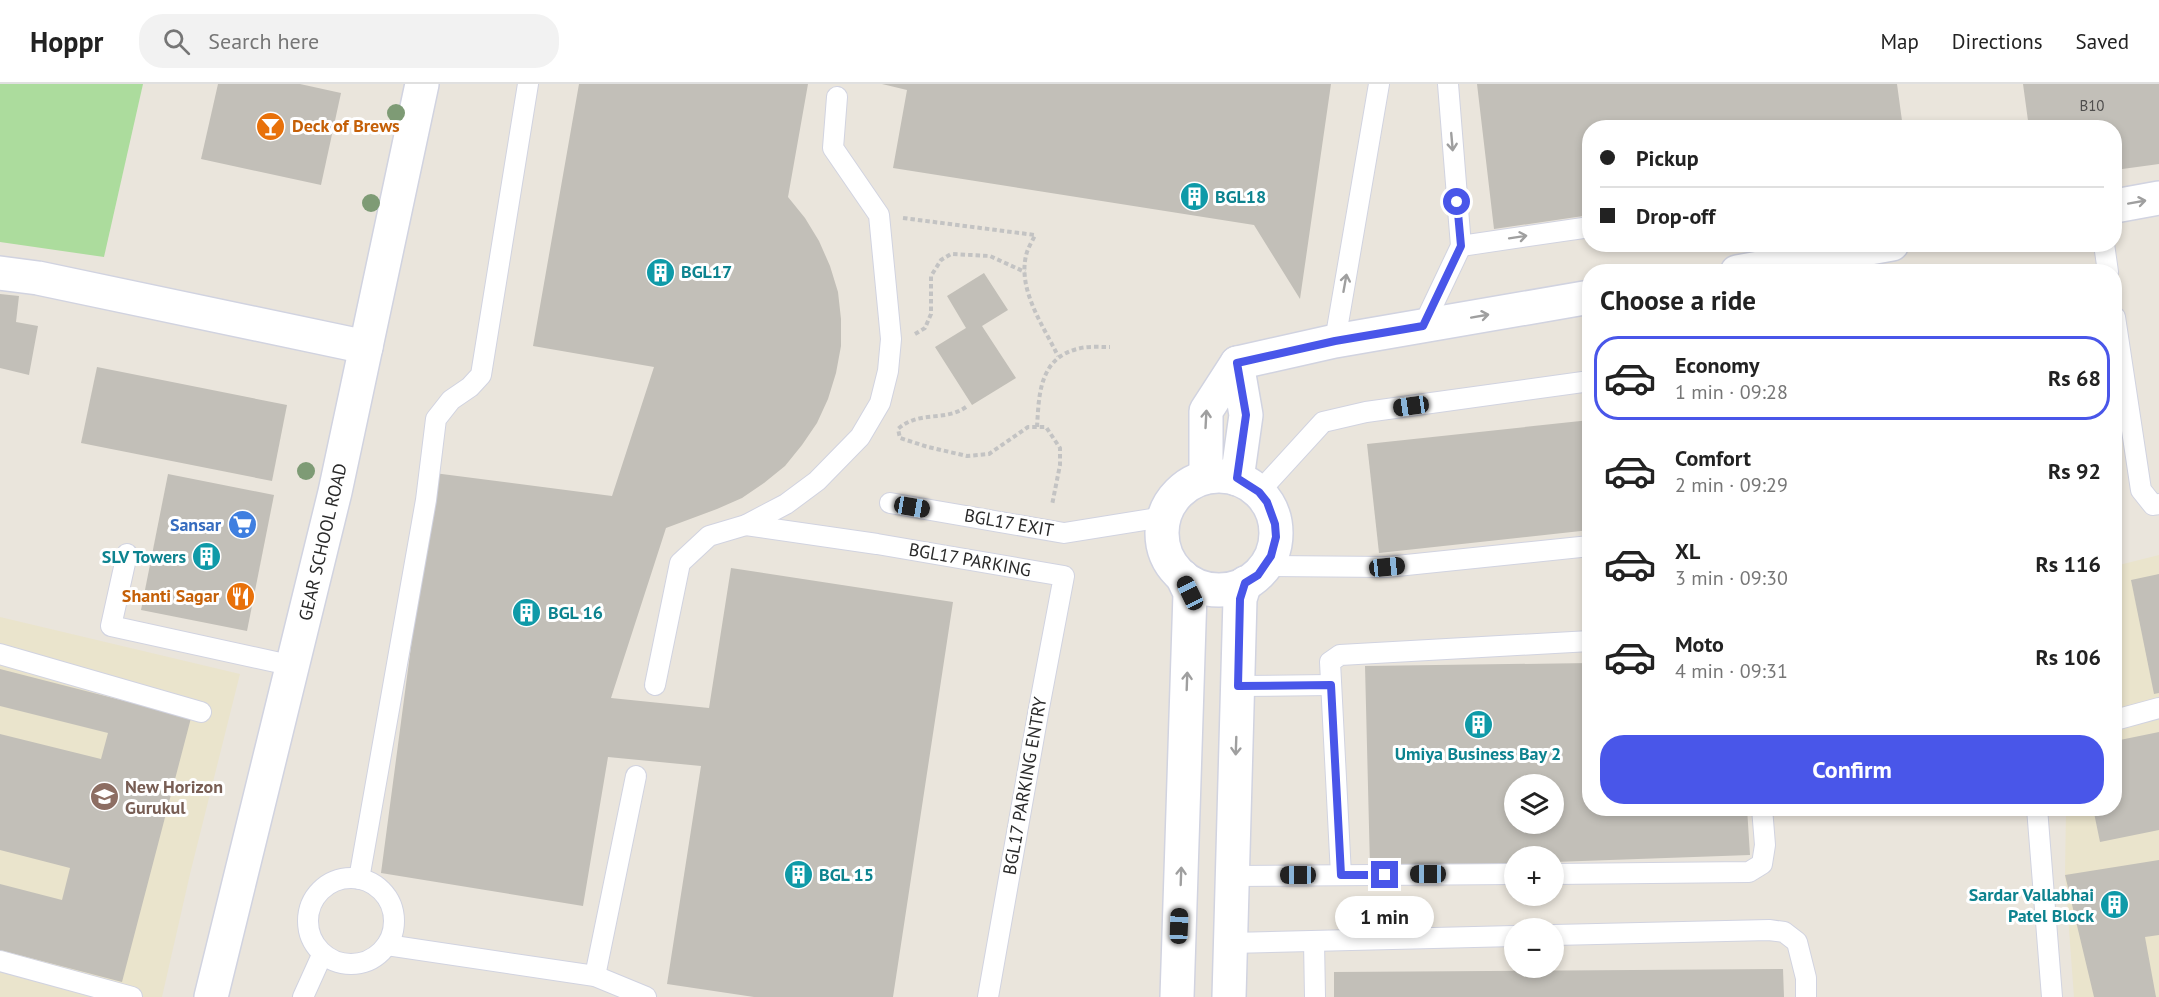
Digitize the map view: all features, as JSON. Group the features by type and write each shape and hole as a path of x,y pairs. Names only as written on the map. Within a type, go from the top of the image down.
{"street":[{"name":"GEAR SCHOOL ROAD","path":"212,997 335,492 422,84"},
{"path":"2122,205 2159,198"},
{"path":"1781,264 1848,252"},
{"path":"0,273 38,278 366,347"},
{"path":"1229,997 1240,599 1274,547 1275,524 1272,511 1234,483 1206,411 1237,363 1335,341 1582,298"},
{"path":"1177,997 1190,593 1182,576 1169,560 1164,547 1162,527 1173,498 1188,485 1234,483"},
{"path":"1182,576 1207,589 1232,588 1255,575"}],"lane":[{"path":"360,879 426,500 436,419 451,400 470,387 482,375 528,84"},
{"path":"1335,341 1379,84"},
{"path":"1423,326 1461,246 1448,84"},
{"path":"655,685 680,563 709,536 746,525 786,504 817,481 860,437 880,403 888,371 891,339 879,215 833,148 837,97"},
{"path":"1461,246 1582,227"},
{"path":"2122,364 2141,490 2153,505 2159,504"},
{"path":"1234,483 1323,422 1366,412 1582,382"},
{"name":"BGL17 EXIT","path":"890,503 1064,533 1164,517"},
{"name":"BGL17 PARKING","path":"746,525 877,544 1064,576"},
{"path":"1255,575 1387,567 1582,547"},
{"path":"127,554 111,626 294,666"},
{"name":"BGL17 PARKING ENTRY","path":"988,997 1064,576"},
{"path":"1341,875 1330,662 1340,655 1582,641"},
{"path":"0,654 201,712"},
{"path":"1238,686 1331,685"},
{"path":"2122,718 2159,708"},
{"path":"595,976 636,776"},
{"path":"1564,874 1749,872 1762,864 1765,845 1763,816"},
{"path":"2038,816 2052,997"},
{"path":"1233,876 1504,874"},
{"path":"360,879 378,889 390,905 393,918 392,932 387,945 377,955 350,964 322,955 309,930 308,916 312,902 321,890 333,882 360,879"},
{"path":"1564,934 1739,930 1784,932 1797,942 1806,978 1806,997"},
{"path":"1231,943 1504,936"},
{"path":"1314,940 1315,997"},
{"path":"387,945 595,976 646,997"},
{"path":"303,997 322,955"},
{"path":"0,961 132,997"}],"path":[{"path":"879,215 1035,234 1027,253 1025,272 1029,295 1058,356"},
{"path":"891,339 915,334 925,328 930,314 931,276 941,260 951,254 990,256 1025,272"},
{"path":"1037,427 1038,398 1045,372 1058,356 1078,348 1110,347"},
{"path":"966,406 957,413 908,420 898,429 900,438 967,456 989,454 1028,427 1046,427 1060,448 1060,465 1047,529"}],"shaded area":[{"path":"2159,555 2159,997 2074,997 2065,875 2066,816 2122,816 2122,564"},
{"name":"New Horizon Gurukul","path":"0,617 240,674 162,997 0,997"}],"green space":[{"path":"0,84 143,84 104,257 0,242"}],"building":[{"name":"Deck of Brews","path":"218,84 300,84 341,93 321,185 201,159"},
{"path":"579,84 808,84 788,197 805,218 819,241 838,292 841,346 828,399 817,423 802,445 785,466 764,483 742,498 666,528 611,698 709,708 731,568 953,602 893,997 754,997 667,984 701,766 608,757 583,906 381,873 434,473 612,496 654,367 533,346"},
{"name":"BGL18","path":"882,84 1331,84 1300,299 1254,225 893,168 907,90"},
{"path":"1477,84 1897,84 1902,120 1582,120 1582,216 1494,229"},
{"path":"2023,84 2159,84 2159,164 2122,169 2122,120 2028,120"},
{"path":"984,273 1008,310 982,326 1016,378 972,405 935,347 966,328 947,296"},
{"path":"0,294 19,296 16,322 38,326 29,375 0,368"},
{"path":"97,367 287,405 272,481 81,443"},
{"path":"1582,421 1582,531 1379,553 1367,444"},
{"name":"SLV Towers","path":"168,474 274,495 247,631 141,610"},
{"path":"2159,574 2159,693 2154,694 2131,580"},
{"name":"Umiya Business Bay 2","path":"1582,663 1582,816 1748,816 1750,855 1564,862 1564,846 1504,846 1504,863 1370,867 1365,666"},
{"path":"0,669 191,718 122,982 0,950 0,884 62,900 70,868 0,850 0,734 101,759 108,733 0,706"},
{"path":"2159,732 2159,830 2100,842 2095,816 2122,816 2122,740"},
{"name":"Sardar Vallabhai Patel Block","path":"2159,860 2159,935 2145,937 2156,997 2094,997 2065,875"},
{"path":"1783,969 1784,997 1334,997 1334,972 1504,971 1504,978 1564,978 1564,970"}],"place":[{"name":"Deck of Brews","path":"271,126"},
{"name":"BGL18","path":"1194,197"},
{"name":"BGL17","path":"660,272"},
{"name":"Sansar","path":"242,525"},
{"name":"SLV Towers","path":"207,557"},
{"name":"Shanti Sagar","path":"240,596"},
{"name":"BGL 16","path":"527,613"},
{"name":"Umiya Business Bay 2","path":"1478,725"},
{"name":"New Horizon Gurukul","path":"104,797"},
{"name":"BGL 15","path":"798,875"},
{"name":"Sardar Vallabhai Patel Block","path":"2115,905"}],"route":[{"path":"1385,875 1341,875 1331,685 1238,686 1240,599 1245,583 1258,575 1271,556 1276,537 1272,511 1267,502 1259,492 1237,478 1246,415 1237,363 1335,341 1423,326 1461,246 1457,202"}]}
